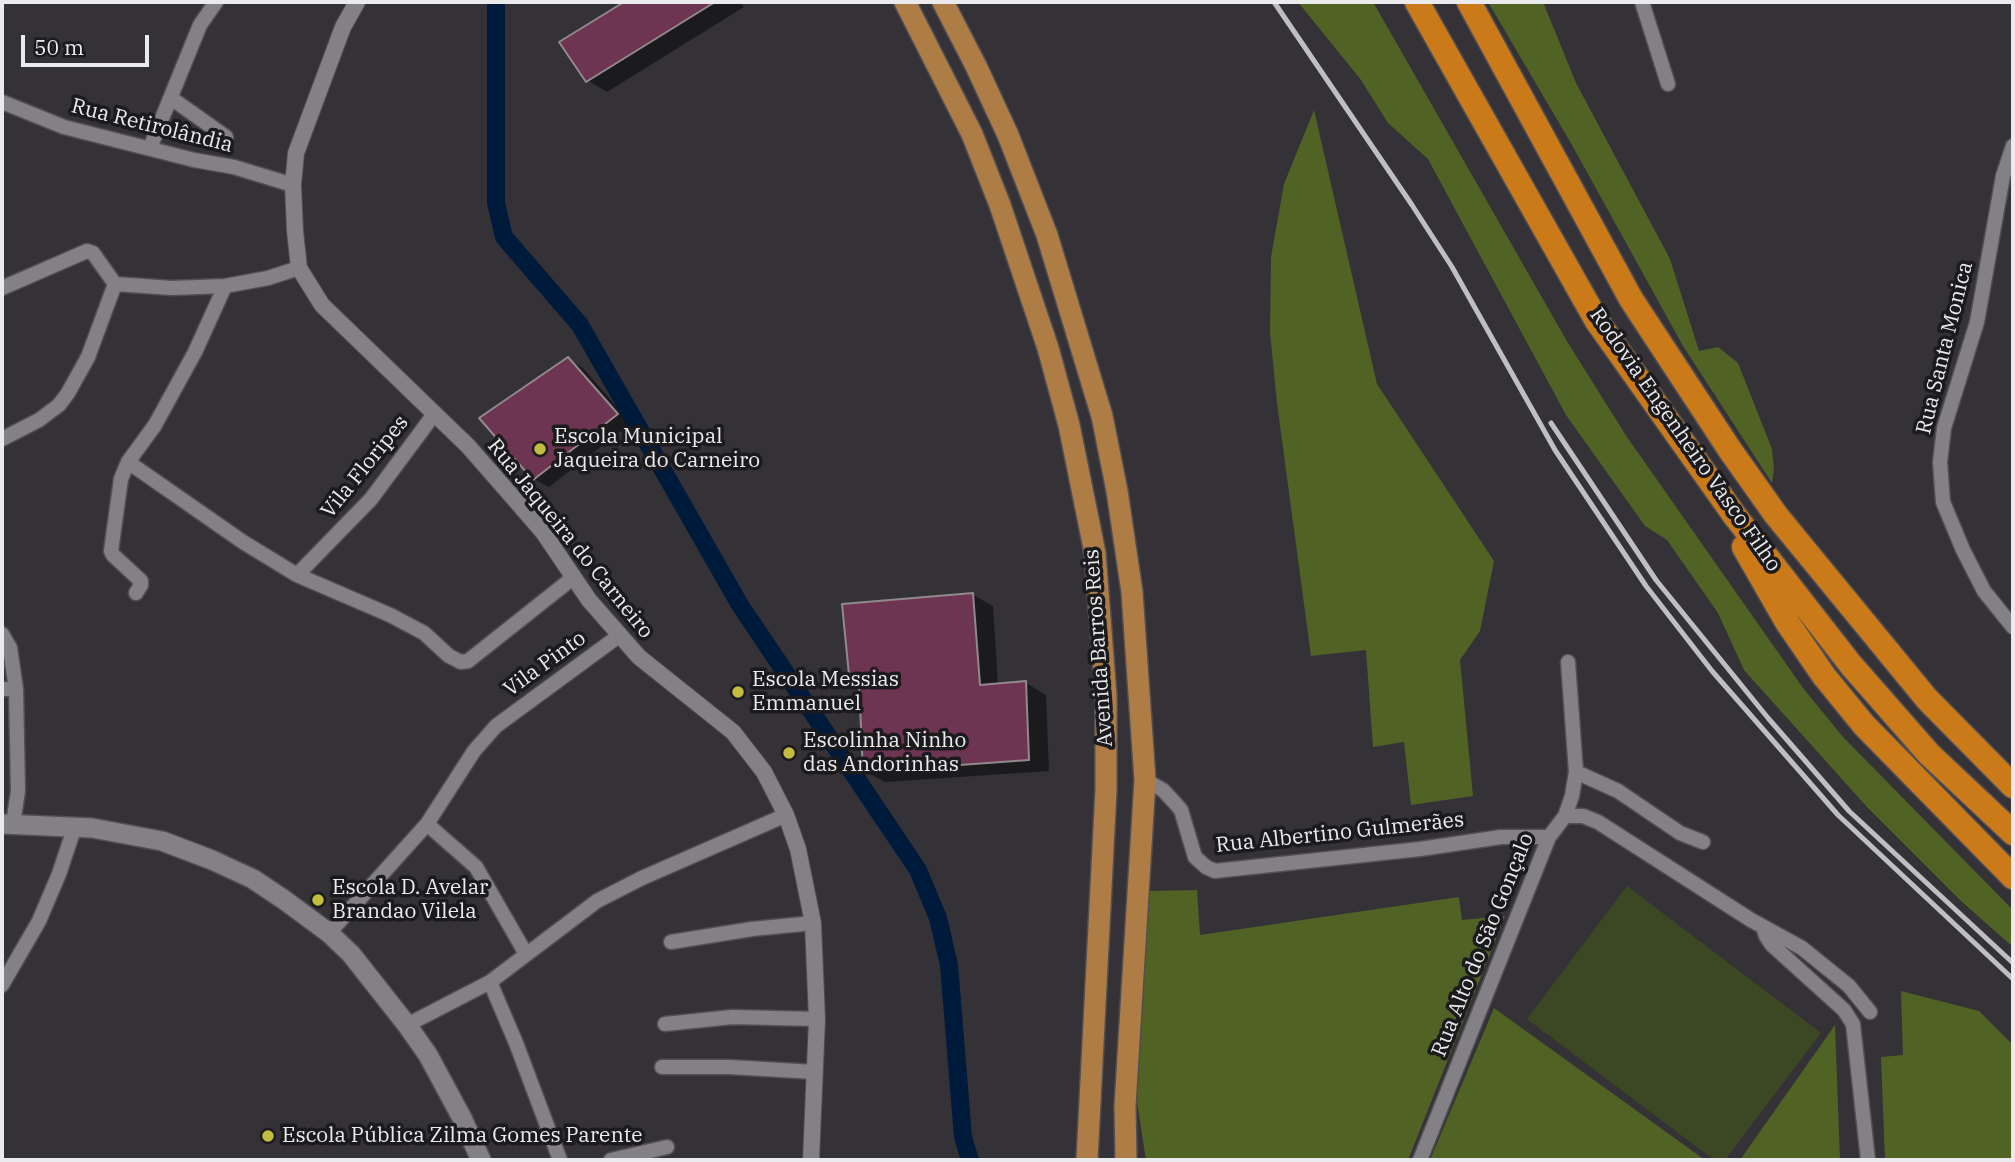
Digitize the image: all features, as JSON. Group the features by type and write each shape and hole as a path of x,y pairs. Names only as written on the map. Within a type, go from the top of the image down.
{"highway":[{"name":"Rodovia Engenheiro Vasco Filho","path":"1417,2 1598,321 1735,516 1851,665 1920,744 2013,833"},
{"name":"Rodovia Engenheiro Vasco Filho","path":"1469,2 1631,299 1730,450 1784,525 1927,699 2013,786"},
{"path":"1735,516 1739,536 1747,554 1787,622 1824,676 1873,734 2013,877"}],"main road":[{"name":"Avenida Barros Reis","path":"905,2 972,134 1000,205 1048,348 1069,425 1095,552 1106,696 1106,790 1087,1160"},
{"name":"Avenida Barros Reis","path":"943,2 976,66 1018,160 1047,235 1102,416 1118,491 1132,592 1145,780 1125,1106 1126,1160"},
{"path":"8,824 75,826 162,841 253,879 329,933 374,982 428,1055 463,1118 481,1160"},
{"path":"1125,1106 1135,1160"}],"street":[{"path":"150,148 200,25 216,2"},
{"name":"Rua Jaqueira do Carneiro","path":"357,2 343,27 300,138 293,185 299,268 322,306 468,446 543,532 589,600 620,635 656,673 733,732 764,772 786,816 798,849 813,923 817,1018 811,1160"},
{"path":"1642,2 1668,83"},
{"path":"170,98 226,137"},
{"name":"Rua Retirolândia","path":"2,102 64,127 194,160 234,167 293,185"},
{"name":"Rua Santa Monica","path":"2013,146 2003,176 1977,321 1944,428 1940,462 1943,502 1964,550 1984,591 2013,628"},
{"path":"2,288 85,251 90,251 115,284 172,288 225,286 268,278 299,268"},
{"path":"2,439 39,420 59,405 68,393 88,356 115,284"},
{"path":"136,593 141,581 112,553 119,491 128,462 155,425 195,352 225,286"},
{"name":"Vila Floripes","path":"297,575 371,499 435,413"},
{"path":"128,462 212,521 297,575 390,615 424,633 458,661 468,661 574,577"},
{"path":"2,635 10,648 9,689 18,791 8,824"},
{"name":"Vila Pinto","path":"329,933 427,824 474,751 496,726 620,635"},
{"name":"Rua Alto do São Gonçalo","path":"1420,1160 1549,837 1565,816 1572,796 1576,772 1568,662"},
{"path":"1576,772 1618,791 1680,833 1703,842"},
{"name":"Rua Albertino Gulmerães","path":"1145,780 1169,794 1181,810 1195,857 1206,867 1215,870 1420,849 1501,837 1549,837"},
{"path":"407,1025 489,982 597,901 642,878 786,816"},
{"path":"1565,816 1583,816 1598,822 1680,877 1802,948 1831,969 1870,1012"},
{"path":"427,824 476,867 526,954"},
{"path":"2,985 39,921 75,826"},
{"path":"671,942 751,929 813,923"},
{"path":"1763,927 1772,945 1844,1010 1853,1024 1868,1160"},
{"path":"489,982 516,1043 560,1160"},
{"path":"665,1024 732,1017 817,1018"},
{"path":"662,1067 729,1067 815,1072"},
{"path":"611,1160 667,1147"}],"green space":[{"path":"1298,2 1373,2 1568,343 1627,437 1803,688 1843,737 2013,910 2013,947 1961,901 1867,807 1744,670 1718,613 1667,540 1645,526 1566,415 1428,159 1388,123 1361,80"},
{"path":"1488,2 1543,2 1576,83 1670,259 1699,351 1718,347 1738,363 1772,449 1772,483 1683,346 1572,145"},
{"path":"1314,110 1377,384 1494,561 1480,631 1460,660 1473,796 1411,805 1404,742 1373,747 1366,650 1311,656 1270,332 1271,257 1284,184"},
{"path":"1627,886 1821,1033 1725,1160 1714,1160 1527,1019"},
{"path":"1197,890 1200,935 1459,897 1462,920 1505,916 1408,1160 1146,1160 1137,1102 1149,891"},
{"path":"1901,991 1979,1011 2013,1045 2013,1160 1885,1160 1881,1057 1903,1055"},
{"path":"1494,1008 1705,1160 1430,1160"},
{"path":"1835,1025 1840,1160 1740,1160"}],"building":[{"path":"624,2 715,2 586,82 559,42"},
{"name":"Escola Municipal Jaqueira do Carneiro","path":"568,357 618,414 533,480 479,418"},
{"path":"973,593 980,685 1026,681 1029,760 863,772 859,684 850,685 842,604"}],"waterway":[{"path":"496,2 496,203 504,237 580,325 740,605 918,870 938,918 949,965 963,1137 970,1160"}],"railway":[{"path":"1274,2 1452,267 1555,450 1646,586 1712,671 1838,815 2013,979"},
{"path":"1551,423 1656,580 1768,718 1849,811 2013,963"}],"place":[{"name":"Escola Municipal Jaqueira do Carneiro","path":"540,449"},
{"name":"Escola Messias Emmanuel","path":"738,692"},
{"name":"Escolinha Ninho das Andorinhas","path":"789,753"},
{"name":"Escola D. Avelar Brandao Vilela","path":"318,900"},
{"name":"Escola Pública Zilma Gomes Parente","path":"268,1136"}]}
